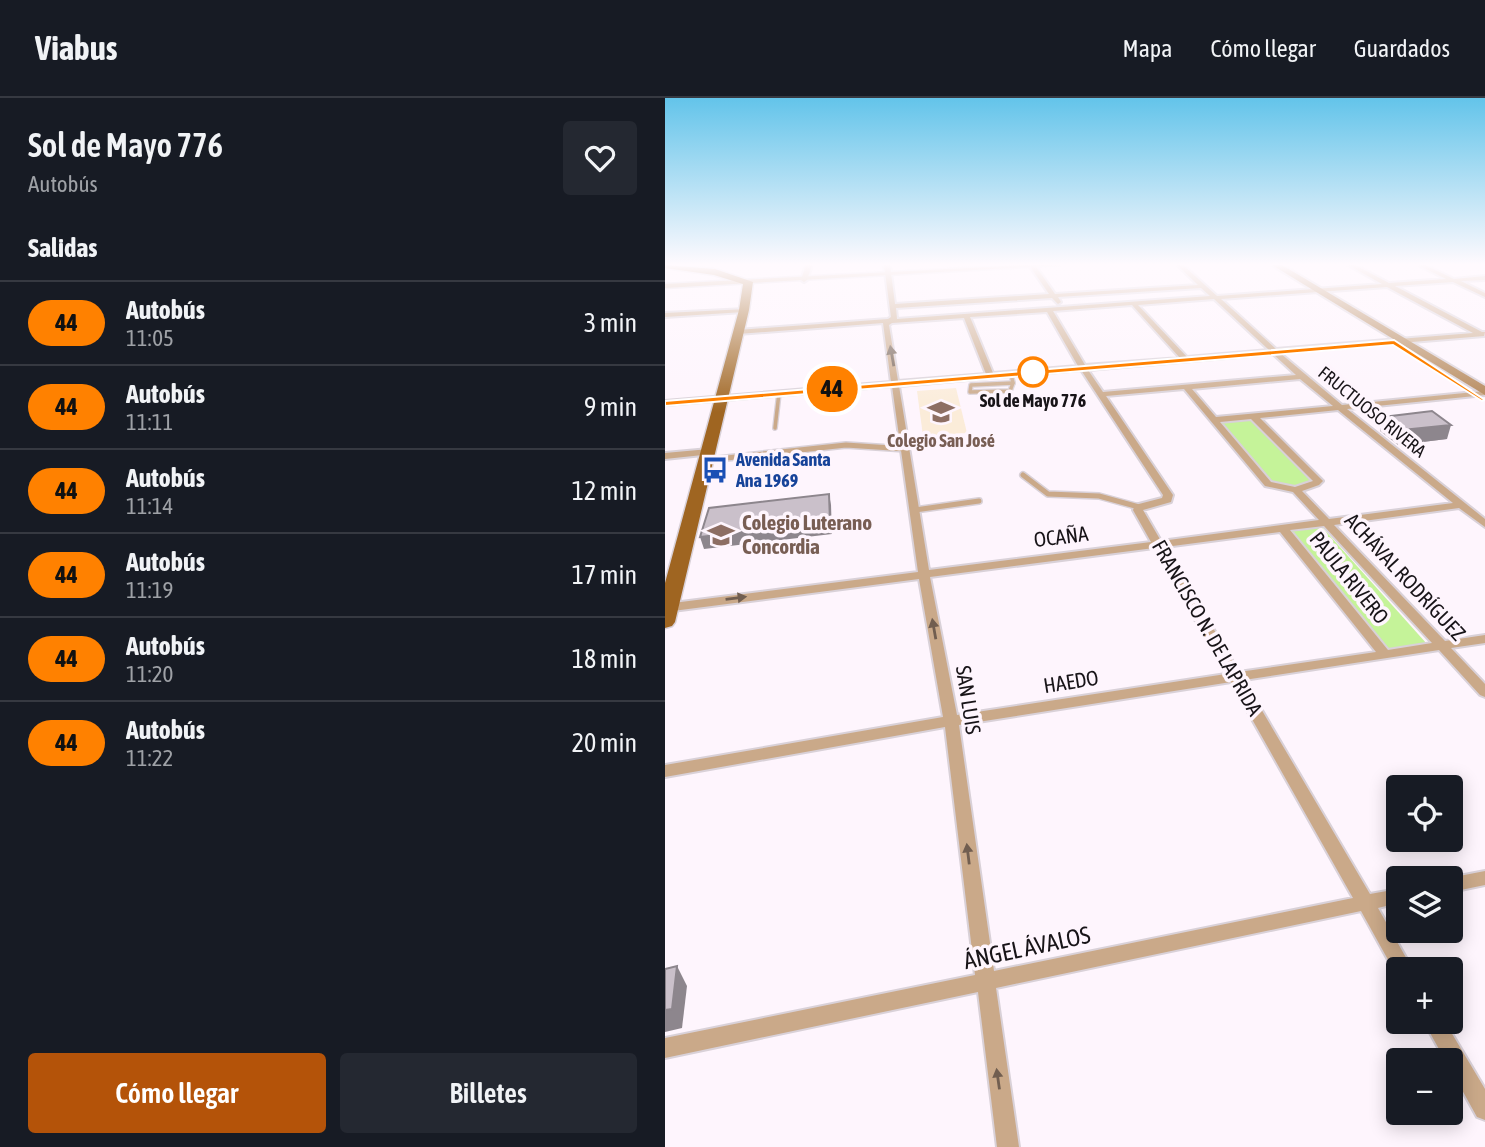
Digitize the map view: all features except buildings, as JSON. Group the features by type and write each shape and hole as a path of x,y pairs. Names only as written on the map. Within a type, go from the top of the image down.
{"main road":[{"path":"666,612 698,515 707,456 743,314"},
{"path":"1355,314 1482,394"}],"street":[{"path":"738,332 884,314"},
{"name":"SAN LUIS","path":"891,314 886,324 924,574 951,722 1008,1147"},
{"path":"928,314 981,314"},
{"path":"1052,314 1083,368 1168,495 1167,500 1139,507"},
{"path":"1144,314 1185,359"},
{"name":"FRUCTUOSO RIVERA","path":"1233,314 1303,377 1485,524"},
{"path":"1444,314 1484,335"},
{"path":"967,315 990,375"},
{"path":"665,403 990,375 1012,378 1083,368 1397,340 1484,335"},
{"path":"1102,394 1303,377"},
{"name":"ACHÁVAL RODRÍGUEZ","path":"1186,387 1268,484 1296,490 1485,692"},
{"path":"1214,420 1482,394"},
{"path":"1253,416 1318,481 1296,490"},
{"path":"665,456 707,456"},
{"name":"OCAÑA","path":"666,612 924,574 1462,505"},
{"name":"FRANCISCO N. DE LAPRIDA","path":"1139,507 1138,510 1397,957"},
{"name":"PAULA RIVERO","path":"1283,527 1385,654"},
{"name":"HAEDO","path":"665,771 951,722 1485,639"},
{"path":"1463,883 1485,878"},
{"name":"ÁNGEL ÁVALOS","path":"665,1048 1386,899"},
{"path":"1441,1034 1485,1109"}],"lane":[{"path":"1012,378 1009,391 970,393 971,385 1012,378"},
{"path":"775,428 779,393"},
{"path":"707,456 846,445 906,449"},
{"path":"1023,475 1048,494 1099,496 1139,507"},
{"path":"915,510 979,501"}],"shaded area":[{"name":"Colegio San José","path":"956,388 967,433 923,436 917,391"}],"green space":[{"path":"1251,417 1314,480 1294,487 1271,482 1217,420"},
{"path":"1322,527 1427,644 1389,649 1385,646 1291,531"}],"bus line":[{"name":"44","path":"665,403 1394,342 1485,400"}],"place":[{"name":"Sol de Mayo 776","path":"1033,372"},
{"name":"Colegio San José","path":"941,412"},
{"name":"Avenida Santa Ana 1969","path":"715,470"},
{"name":"Colegio Luterano Concordia","path":"721,535"}]}
